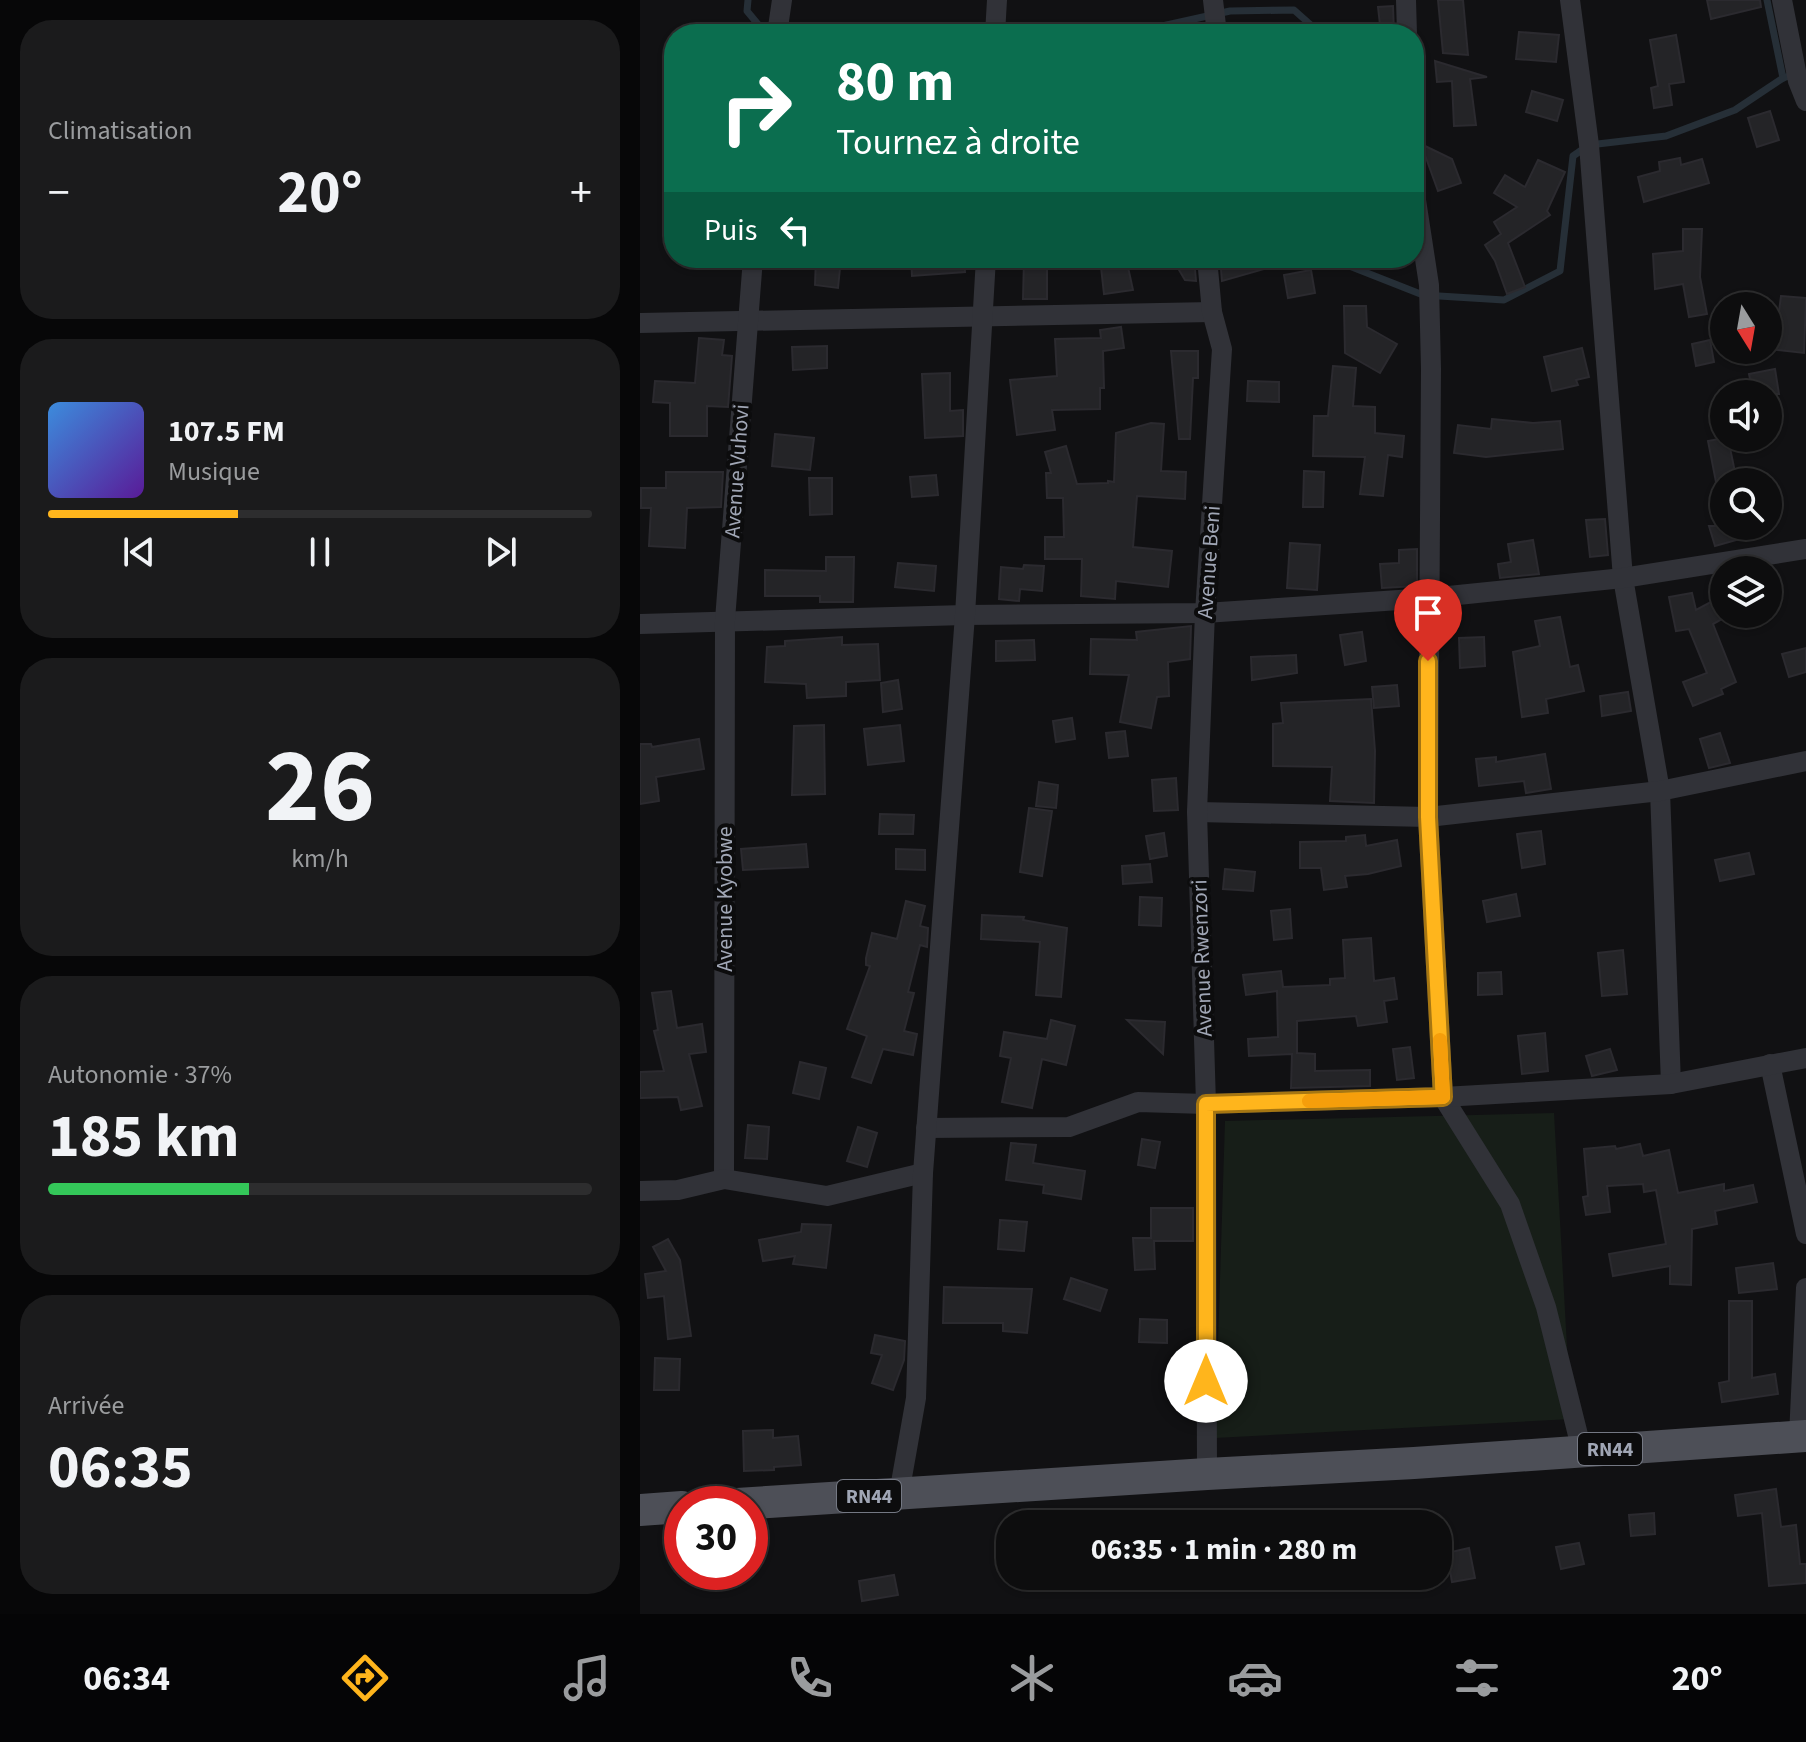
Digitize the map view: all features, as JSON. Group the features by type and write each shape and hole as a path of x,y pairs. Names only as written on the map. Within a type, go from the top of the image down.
{"main road":[{"name":"RN44","path":"768,1502 1802,1436"},
{"path":"640,1510 664,1508"}],"street":[{"path":"996,24 997,0"},
{"path":"1213,0 1216,24"},
{"path":"1406,0 1407,24"},
{"path":"1570,0 1589,145 1623,578 1660,791 1671,1084"},
{"path":"1782,0 1798,81 1806,101"},
{"path":"1424,252 1429,285 1431,369 1428,817 1443,1097 1510,1204 1546,1307 1582,1451"},
{"name":"Avenue Vuhovi","path":"725,620 752,268"},
{"path":"899,1494 916,1398 923,1173 965,615 986,268"},
{"name":"Avenue Beni","path":"1197,812 1205,613 1222,349 1212,312 1208,268"},
{"path":"640,323 1212,312"},
{"path":"640,624 965,615 1205,613 1429,598 1623,578 1806,549"},
{"name":"Avenue Kyobwe","path":"724,1179 725,620"},
{"path":"1197,812 1428,817 1660,791 1806,761"},
{"name":"Avenue Rwenzori","path":"1197,812 1206,1104 1207,1474"},
{"path":"926,1128 1069,1127 1138,1102 1206,1104 1443,1097 1671,1084 1806,1058"},
{"path":"1770,1064 1806,1234"},
{"path":"640,1191 678,1190 724,1179 827,1196 923,1173"},
{"path":"1802,1436 1806,1288"}],"shaded area":[{"path":"1554,1113 1571,1419 1215,1438 1225,1121"}],"building":[{"path":"1438,0 1463,0 1468,55 1443,53"},
{"path":"1707,0 1760,0 1761,7 1711,19"},
{"path":"1393,6 1394,24 1380,24 1378,7"},
{"path":"1519,32 1559,35 1556,62 1516,59"},
{"path":"1676,35 1684,82 1669,84 1672,105 1654,108 1651,88 1658,86 1650,40"},
{"path":"1435,61 1487,77 1470,79 1476,125 1454,126 1452,81 1437,82"},
{"path":"1532,91 1563,100 1557,121 1526,112"},
{"path":"1770,111 1779,140 1757,147 1748,118"},
{"path":"1424,145 1452,159 1461,183 1438,191"},
{"path":"1680,158 1681,165 1702,159 1709,183 1644,202 1638,177 1660,171 1659,162"},
{"path":"1538,160 1565,172 1547,211 1550,215 1508,243 1525,287 1507,294 1495,261 1485,245 1501,234 1494,222 1517,207 1494,193 1505,175 1525,187"},
{"path":"1683,229 1702,229 1700,277 1707,314 1689,317 1683,284 1655,289 1653,254 1683,251"},
{"path":"816,268 840,268 838,288 815,285"},
{"path":"912,268 965,268 965,272 912,276"},
{"path":"1024,268 1047,268 1047,299 1023,299"},
{"path":"1101,268 1128,268 1133,290 1104,294"},
{"path":"1178,268 1195,268 1196,281 1185,280"},
{"path":"1221,268 1268,268 1222,281"},
{"path":"1311,270 1315,293 1288,298 1284,275"},
{"path":"1782,296 1806,298 1804,353 1782,351"},
{"path":"1344,306 1366,306 1367,327 1397,344 1380,373 1345,353"},
{"path":"1121,327 1124,348 1103,351 1104,388 1100,388 1100,409 1052,410 1055,430 1017,435 1010,380 1057,376 1055,339 1101,338 1100,330"},
{"path":"699,338 724,340 722,355 732,356 728,407 707,406 707,436 670,436 670,403 653,402 655,381 695,383"},
{"path":"1710,340 1710,363 1696,366 1692,344"},
{"path":"827,346 827,368 793,370 792,347"},
{"path":"1582,348 1589,377 1576,380 1578,385 1552,391 1544,357"},
{"path":"1171,351 1198,351 1198,378 1193,378 1190,439 1179,439"},
{"path":"1333,366 1356,368 1353,406 1375,407 1375,433 1404,436 1402,457 1388,455 1383,496 1360,494 1365,457 1313,456 1314,416 1328,416"},
{"path":"1775,369 1777,380 1750,380 1749,374"},
{"path":"950,373 950,411 963,410 963,436 925,438 922,374"},
{"path":"1248,381 1279,382 1279,402 1247,401"},
{"path":"1492,419 1533,423 1560,421 1563,449 1486,457 1454,453 1458,425 1491,429"},
{"path":"1151,423 1164,424 1161,471 1186,472 1185,499 1137,496 1133,547 1172,551 1168,587 1116,581 1115,599 1081,596 1082,559 1045,559 1045,537 1064,537 1063,498 1047,498 1046,473 1051,473 1045,452 1066,446 1077,484 1114,482 1116,433"},
{"path":"775,434 814,438 810,470 772,466"},
{"path":"1710,452 1731,452 1734,468 1713,468"},
{"path":"1304,471 1324,472 1323,507 1303,507"},
{"path":"666,472 723,472 721,507 687,508 685,548 649,546 651,508 641,508 641,488 666,488"},
{"path":"936,475 938,495 912,497 910,477"},
{"path":"809,478 832,478 832,514 810,515"},
{"path":"1605,519 1608,555 1590,557 1586,520"},
{"path":"1533,540 1539,574 1500,578 1498,564 1511,562 1508,544"},
{"path":"1713,540 1736,540 1715,546"},
{"path":"1290,543 1320,545 1317,590 1287,588"},
{"path":"1417,549 1417,586 1382,588 1380,564 1399,563 1399,550"},
{"path":"826,557 854,557 853,602 820,602 820,596 765,596 765,570 826,571"},
{"path":"898,563 936,566 934,591 895,587"},
{"path":"1024,565 1044,566 1042,591 1020,589 1019,601 999,599 1001,567 1023,569"},
{"path":"1692,593 1696,610 1710,602 1710,628 1715,628 1736,682 1721,689 1723,694 1693,706 1683,682 1707,673 1689,629 1676,631 1669,597"},
{"path":"1560,617 1570,667 1578,665 1584,691 1546,699 1548,713 1522,717 1513,652 1540,646 1535,621"},
{"path":"1191,626 1190,659 1168,662 1169,696 1157,697 1151,728 1120,722 1129,675 1090,674 1091,639 1137,640 1136,632"},
{"path":"1362,632 1366,661 1345,665 1340,635"},
{"path":"842,637 842,645 878,644 880,680 846,682 846,696 807,698 806,684 765,682 767,647 785,646 785,641"},
{"path":"1484,637 1485,666 1460,668 1459,638"},
{"path":"1034,640 1035,660 996,661 996,641"},
{"path":"1806,648 1806,672 1789,677 1782,654"},
{"path":"1296,655 1297,673 1252,680 1251,657"},
{"path":"898,680 902,709 883,712 881,683"},
{"path":"1397,685 1399,706 1374,708 1372,687"},
{"path":"1628,692 1631,711 1602,716 1600,696"},
{"path":"1371,699 1375,751 1374,803 1330,801 1332,767 1273,766 1273,724 1283,723 1281,703"},
{"path":"1072,718 1075,739 1056,742 1053,721"},
{"path":"824,725 825,794 792,795 794,726"},
{"path":"900,725 904,761 868,765 864,729"},
{"path":"1125,731 1128,756 1109,758 1106,733"},
{"path":"1720,733 1730,763 1709,768 1700,739"},
{"path":"699,739 704,769 656,777 659,801 640,804 640,744 651,744 652,747"},
{"path":"1545,754 1551,789 1526,793 1524,781 1479,786 1476,759 1496,757 1496,762"},
{"path":"1176,778 1178,810 1154,811 1152,780"},
{"path":"1039,782 1058,785 1056,808 1036,806"},
{"path":"1029,808 1052,811 1042,876 1020,872"},
{"path":"880,814 914,815 913,834 879,834"},
{"path":"1541,831 1545,864 1522,868 1517,834"},
{"path":"1164,833 1167,856 1150,859 1146,836"},
{"path":"1365,835 1366,846 1397,840 1401,866 1345,876 1347,887 1324,890 1321,868 1300,868 1300,842 1346,841 1346,837"},
{"path":"806,844 808,867 743,870 741,849"},
{"path":"896,849 925,850 925,870 896,869"},
{"path":"1749,853 1754,874 1720,881 1715,860"},
{"path":"1150,864 1152,882 1123,884 1122,866"},
{"path":"1225,869 1255,872 1253,891 1223,889"},
{"path":"1516,894 1520,916 1487,922 1483,901"},
{"path":"1140,897 1162,898 1161,926 1139,925"},
{"path":"906,901 925,906 920,926 928,928 927,947 920,945 908,992 914,993 904,1031 917,1034 913,1055 883,1049 871,1083 852,1077 867,1036 847,1029 870,966 866,965 866,958 872,933 897,939"},
{"path":"1290,909 1292,938 1274,940 1271,911"},
{"path":"982,915 1024,917 1023,920 1067,928 1061,997 1036,995 1040,942 981,939"},
{"path":"1371,938 1374,981 1394,978 1397,999 1384,1001 1387,1022 1358,1026 1356,1016 1297,1021 1297,1053 1315,1054 1315,1071 1370,1070 1370,1086 1291,1088 1292,1054 1249,1056 1248,1039 1278,1037 1277,991 1246,995 1243,975 1281,971 1283,987 1330,985 1330,979 1345,978 1343,940"},
{"path":"1623,950 1627,994 1602,996 1598,953"},
{"path":"1501,972 1502,994 1478,995 1478,973"},
{"path":"671,991 677,1028 702,1024 706,1052 689,1054 702,1106 681,1110 678,1097 640,1098 640,1072 664,1071 654,1031 658,1030 652,993"},
{"path":"1051,1020 1075,1026 1066,1065 1042,1059 1032,1108 1002,1102 1011,1058 1000,1056 1004,1032 1047,1039"},
{"path":"1127,1020 1165,1022 1163,1054"},
{"path":"1545,1033 1548,1071 1522,1074 1518,1036"},
{"path":"1410,1047 1414,1078 1397,1080 1393,1049"},
{"path":"1610,1049 1617,1070 1592,1076 1586,1056"},
{"path":"800,1062 826,1068 819,1099 793,1093"},
{"path":"748,1125 769,1127 767,1159 745,1158"},
{"path":"858,1127 877,1133 867,1167 847,1161"},
{"path":"1142,1139 1160,1142 1155,1168 1138,1165"},
{"path":"1011,1143 1036,1145 1033,1163 1085,1171 1081,1199 1043,1193 1044,1185 1006,1180"},
{"path":"1640,1144 1643,1156 1669,1150 1678,1193 1724,1184 1724,1191 1753,1185 1757,1202 1715,1211 1717,1224 1692,1229 1691,1285 1670,1284 1670,1266 1613,1276 1609,1254 1666,1244 1656,1190 1644,1192 1643,1184 1607,1186 1610,1212 1586,1215 1583,1197 1588,1196 1584,1149 1615,1146 1616,1149"},
{"path":"1151,1208 1193,1208 1193,1241 1154,1241 1155,1269 1135,1270 1133,1238 1151,1238"},
{"path":"1000,1220 1027,1222 1024,1251 998,1249"},
{"path":"802,1224 831,1225 826,1268 793,1264 795,1256 763,1261 759,1240 801,1232"},
{"path":"668,1239 680,1260 691,1336 668,1339 664,1296 648,1298 645,1274 666,1271 653,1247"},
{"path":"1773,1263 1777,1289 1739,1293 1736,1268"},
{"path":"1071,1278 1107,1290 1100,1311 1064,1299"},
{"path":"944,1287 1032,1289 1027,1333 1003,1331 1003,1323 943,1323"},
{"path":"1729,1301 1752,1301 1752,1378 1775,1374 1778,1394 1722,1402 1719,1383 1729,1381"},
{"path":"1140,1319 1167,1320 1167,1343 1139,1342"},
{"path":"875,1335 905,1341 904,1360 893,1390 872,1383 882,1355 871,1353"},
{"path":"655,1358 680,1359 679,1390 654,1390"},
{"path":"773,1430 773,1438 798,1436 801,1465 744,1471 743,1431"},
{"path":"1776,1489 1781,1527 1796,1525 1800,1564 1806,1564 1806,1583 1769,1586 1762,1513 1738,1516 1735,1495"},
{"path":"1654,1513 1655,1534 1631,1536 1629,1515"},
{"path":"1579,1543 1584,1564 1561,1569 1556,1547"},
{"path":"1469,1548 1475,1578 1452,1582 1452,1552"},
{"path":"894,1575 898,1595 862,1601 859,1581"}],"waterway":[{"path":"748,0 747,11 758,24"},
{"path":"1767,0 1783,78"},
{"path":"1171,24 1230,11 1294,10 1310,24"},
{"path":"1354,268 1423,295 1504,300 1560,271 1573,156 1589,145 1666,136 1735,110 1783,78 1795,74"}],"slow traffic":[{"path":"1309,1101 1443,1097 1440,1040"}],"route":[{"path":"1206,1381 1206,1104 1443,1097 1428,817 1428,661"}]}
